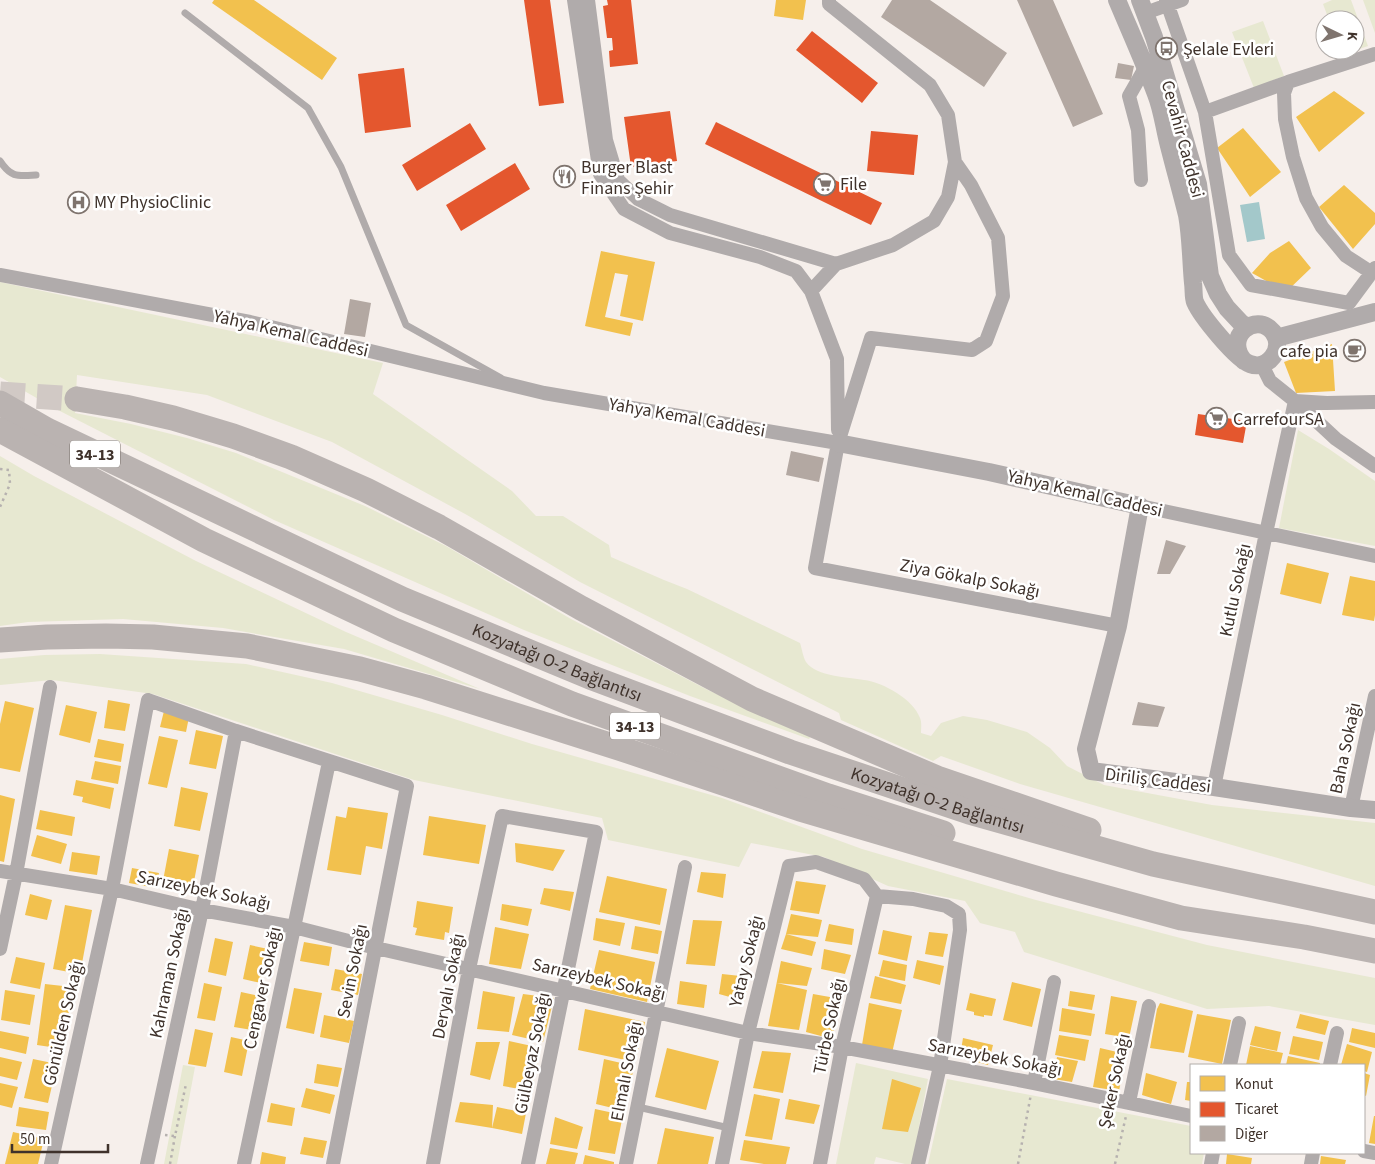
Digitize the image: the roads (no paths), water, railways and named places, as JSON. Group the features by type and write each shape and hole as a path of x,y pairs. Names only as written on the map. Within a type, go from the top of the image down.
{"highway":[{"path":"0,388 193,500"},
{"path":"77,399 173,418 233,436 291,457 366,490 439,527 581,608 752,699 937,778 1146,849 1314,899 1375,912"},
{"name":"Kozyatağı O-2 Bağlantısı","path":"0,403 47,430 411,603 590,677 790,752 969,812 1153,864 1314,899"},
{"name":"Kozyatağı O-2 Bağlantısı","path":"0,430 212,544 394,630 572,704 828,796 974,843 1146,895 1304,937"},
{"path":"0,640 47,637 153,637 247,646 360,669 426,687 619,748 800,809 1056,884 1181,918 1304,937 1375,951"}],"street":[{"path":"574,0 600,174 624,210 670,233 760,257 796,271 811,291 837,359 838,443"},
{"path":"588,0 606,140 618,180 638,200 670,215 836,264"},
{"path":"811,291 836,264 893,245 934,221 948,197 955,162 948,115 930,85 829,4 829,0"},
{"name":"Cevahir Caddesi","path":"1117,0 1157,96 1187,218 1195,301 1220,338 1244,361"},
{"path":"1142,6 1172,2 1205,112 1229,255 1251,285 1349,303 1373,270 1346,256 1322,227 1306,198 1293,157 1285,119 1284,93 1288,82"},
{"name":"Cevahir Caddesi","path":"1142,6 1154,37 1198,184 1210,276 1226,308 1241,323 1248,326 1261,325 1273,332 1276,338"},
{"path":"1205,112 1288,82 1375,54"},
{"name":"Cevahir Caddesi","path":"1141,180 1138,130 1129,96 1145,68"},
{"path":"838,443 871,338 972,350 986,341 1003,296 998,238 971,185 955,162"},
{"name":"Yahya Kemal Caddesi","path":"0,275 250,322 544,393 838,443 989,472 1375,556"},
{"path":"1248,326 1239,336 1237,349 1244,361 1256,366 1268,362 1273,357 1278,344 1276,338 1375,312"},
{"path":"1262,365 1270,381 1336,439 1375,466"},
{"path":"1295,402 1375,402"},
{"name":"Kutlu Sokağı","path":"1214,787 1295,402"},
{"name":"Ziya Gökalp Sokağı","path":"838,443 816,568 1118,626"},
{"name":"Diriliş Caddesi","path":"1140,506 1118,626 1086,749 1091,771 1375,810"},
{"path":"0,949 16,874 50,687"},
{"name":"Baha Sokağı","path":"1352,808 1375,696"},
{"name":"Gönülden Sokağı","path":"51,1164 112,889 148,700 236,731"},
{"path":"236,731 329,762"},
{"name":"Kahraman Sokağı","path":"147,1164 202,910 236,731"},
{"name":"Sevin Sokağı","path":"329,762 407,786 333,1164"},
{"name":"Cengaver Sokağı","path":"244,1164 329,762"},
{"name":"Gülbeyaz Sokağı","path":"502,816 596,832 528,1164"},
{"name":"Deryalı Sokağı","path":"433,1164 470,969 502,816"},
{"name":"Yatay Sokağı","path":"722,1164 748,1033 789,866 816,862 864,879 878,896"},
{"name":"Elmalı Sokağı","path":"626,1164 685,867"},
{"name":"Sarızeybek Sokağı","path":"0,871 112,889 202,910 294,927 376,948 748,1033 842,1047 1034,1083 1190,1116"},
{"path":"878,896 912,899 946,906 959,914 960,930 940,1066 918,1164"},
{"name":"Türbe Sokağı","path":"820,1164 842,1047 878,896"},
{"path":"1034,1083 1054,982"},
{"name":"Şeker Sokağı","path":"1129,1102 1149,1006"},
{"path":"1230,1064 1239,1023"},
{"path":"1330,1064 1337,1033"}],"lane":[{"path":"185,13 308,108 341,167 406,325 514,386"},
{"path":"0,161 7,171 20,176 36,175"},
{"path":"638,1107 729,1128"}],"water":[{"path":"1259,202 1265,239 1247,242 1240,205"}],"tunnel":[{"path":"0,394 77,399"}],"place":[{"name":"Şelale Evleri","path":"1167,49"},
{"name":"Burger Blast Finans Şehir","path":"565,177"},
{"name":"File","path":"824,184"},
{"name":"MY PhysioClinic","path":"78,202"},
{"name":"cafe pia","path":"1354,351"},
{"name":"CarrefourSA","path":"1217,419"}]}
